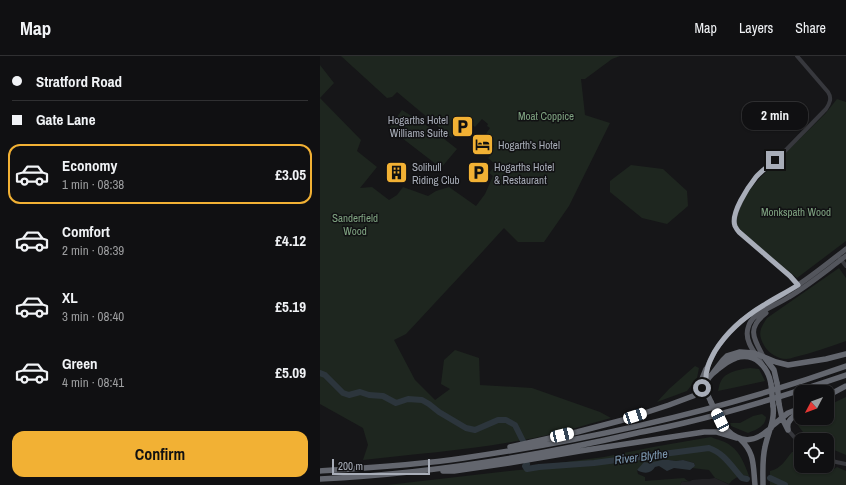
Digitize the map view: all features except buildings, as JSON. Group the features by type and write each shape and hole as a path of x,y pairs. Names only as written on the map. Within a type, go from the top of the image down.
{"highway":[{"path":"463,458 623,420 689,398 696,394 706,384 723,360 731,354 740,352 754,352 776,362 788,365 846,354"},
{"path":"763,356 774,370 774,412 772,427 764,451 763,485"},
{"path":"713,373 730,361 738,358 751,358 756,360 769,374 774,384 782,418 788,430"},
{"path":"320,471 391,466 463,458 531,448 678,417 816,377 846,366"},
{"path":"689,398 699,386 706,369"},
{"path":"320,479 378,475 505,459 591,444 685,423 726,412 846,375"},
{"path":"706,384 711,402 723,426 738,438 748,448 752,455 754,485"},
{"path":"834,392 846,386"},
{"path":"410,471 454,471 704,432 717,432 738,438 757,438 764,434 782,418 794,411"},
{"path":"788,430 787,426 789,421 794,417"}],"main road":[{"path":"706,384 706,369 718,347 737,324 764,305 815,280 839,258 846,249"},
{"path":"839,258 846,256"},
{"path":"763,356 754,338 755,325 760,318 800,287"},
{"path":"762,365 747,338 750,323 757,315 784,300"}],"street":[{"path":"796,56 828,92 830,96 829,104 826,109 784,152 757,176 745,192 734,222 739,232 790,276 800,287"},
{"path":"839,258 846,266"},
{"path":"788,430 794,437"},
{"path":"834,461 846,464"}],"shaded area":[{"path":"662,460 683,460 694,463 695,466 690,470 674,468 667,471 659,466 647,473 637,470 644,462 649,463"},
{"path":"715,478 730,485 680,485 682,481 686,482"}],"green space":[{"path":"341,56 620,56 612,59 585,79 581,79 585,115 610,123 569,206 544,242 518,242 504,228 406,334 394,340 415,380 435,400 450,389 441,384 444,360 455,350 479,358 480,385 532,388 600,412 611,418 545,436 463,449 363,460 368,445 363,428 320,404 320,98 361,140 357,151 377,167 360,188 372,187 389,200 397,195 403,187 428,196 436,191 449,187 476,206 485,194 493,176 489,173 496,165 488,158 493,153 492,149 494,146 483,138 490,128 487,126 488,124 482,119 475,127 466,120 452,138 397,92 392,97 387,98"},
{"path":"320,65 334,83 320,98"},
{"name":"Monkspath Wood","path":"837,99 846,102 846,241 797,278 751,240 736,225 737,215 746,194 760,178 825,114"},
{"path":"402,110 429,127 457,149 441,168 389,128"},
{"path":"631,165 663,169 687,191 688,206 667,224 642,218 610,192 610,181"},
{"path":"839,268 846,278 846,341 788,359 777,357 771,353 765,347 760,335 761,329 767,318"},
{"path":"695,366 699,368 697,378 687,391 657,402 669,389"},
{"path":"750,368 759,369 765,381 718,391 720,382 726,375 738,370"},
{"path":"846,397 846,455 834,450 834,433 804,433 798,425 834,425 834,403"},
{"path":"762,414 766,417 764,423 760,428 748,433 731,426 730,423 740,423 753,416"},
{"path":"711,437 727,443 737,452 742,459 749,476 738,477 729,484 715,478 709,470 692,468 695,466 694,463 683,460 669,460 637,470 638,474 645,477 645,481 684,478 689,482 682,481 680,485 387,485 548,467 550,464 604,457"},
{"path":"792,452 794,452 794,473 834,473 834,469 837,467 846,471 846,485 770,485 770,471 780,466"}],"waterway":[{"name":"River Blythe","path":"320,373 325,375 343,393 349,395 360,392 369,395 383,396 396,403 408,399 422,400 466,428 475,430 498,420 506,420 515,425 523,441"},
{"name":"River Blythe","path":"527,464 525,466 527,469 594,463 709,448 719,453 742,478 747,479"},
{"name":"River Blythe","path":"770,478 785,485"}],"place":[{"name":"Hogarths Hotel Williams Suite","path":"463,126"},
{"name":"Hogarth's Hotel","path":"482,145"},
{"name":"Solihull Riding Club","path":"397,173"},
{"name":"Hogarths Hotel & Restaurant","path":"478,173"}],"route":[{"path":"702,388 706,384 706,369 713,355 726,336 737,324 764,305 798,285 796,281 739,232 735,226 737,211 745,192 757,176 775,160"}],"park label":[{"name":"Moat Coppice","path":"546,116"},
{"name":"Sanderfield Wood","path":"355,224"}]}
